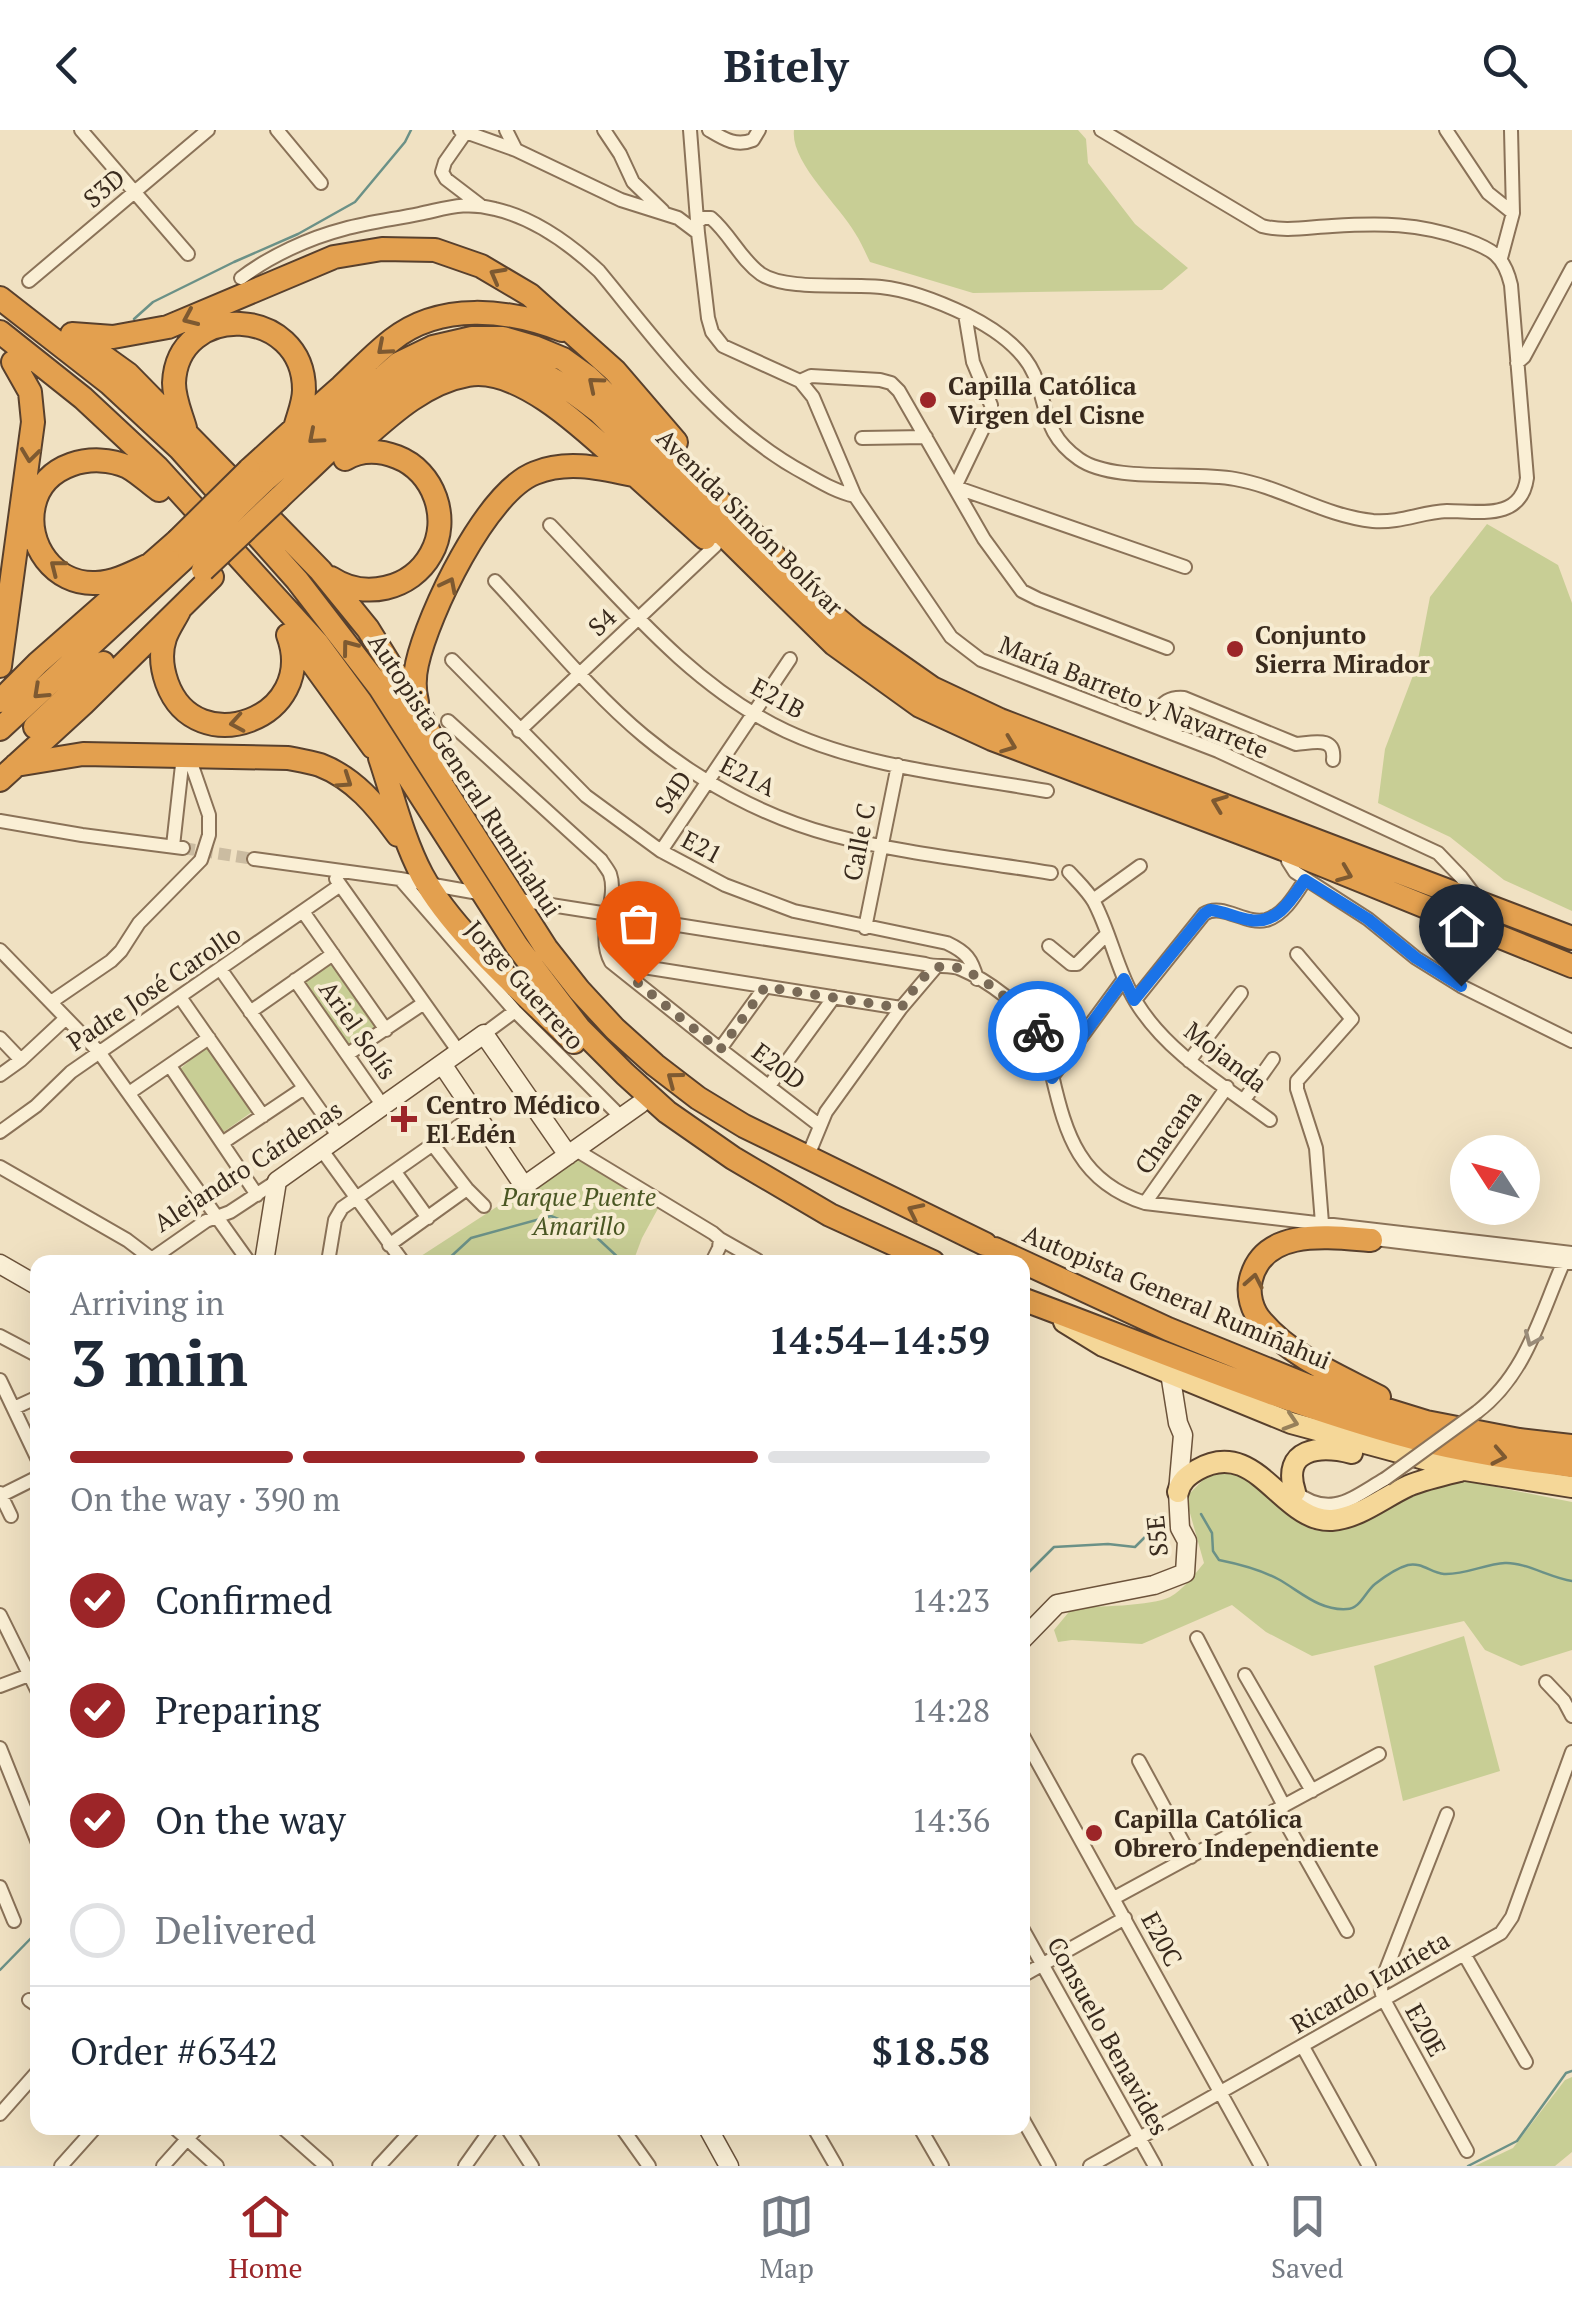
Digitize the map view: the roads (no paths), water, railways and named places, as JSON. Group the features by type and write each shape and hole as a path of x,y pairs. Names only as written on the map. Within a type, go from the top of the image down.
{"highway":[{"path":"72,334 113,338 168,328 334,257 382,249 435,250 481,266 530,296 574,334 656,418 742,523"},
{"path":"0,296 16,298 128,374 320,570 368,628 418,710 460,794 462,815"},
{"name":"Autopista General Rumiñahui","path":"0,296 108,383 180,449 298,580 380,688 546,948 616,1030 698,1098 744,1126 1009,1255"},
{"path":"295,428 395,338 430,320 474,312 506,314 574,334"},
{"path":"5,768 195,561 269,490 295,428 304,388 287,343 267,328 240,323 217,326 201,334 183,355 174,382 186,432"},
{"name":"Autopista General Rumiñahui","path":"0,332 83,398 157,466 318,644 360,701 517,946 579,1028 667,1112 733,1158 830,1216 917,1255"},
{"name":"Avenida Simón Bolívar","path":"269,490 398,364 433,346 472,338 503,338 534,347 564,359 588,377 829,612 932,688 1000,720 1572,938"},
{"path":"7,356 85,419 159,490 283,622 380,758 438,826"},
{"path":"0,666 33,422 30,392 7,356"},
{"name":"Avenida Simón Bolívar","path":"269,490 410,380 446,362 485,356 525,365 568,388 599,412 834,644 920,706 992,739 1287,850 1572,966"},
{"path":"334,466 416,397 450,380 472,374 490,376 522,386 552,404 715,546 740,554"},
{"path":"0,729 195,561 269,490 334,466 357,452 383,452 407,461 426,478 438,502 440,528 432,553 416,574 393,587 367,591 342,585 320,570"},
{"path":"159,490 128,468 94,460 78,461 52,476 34,502 36,542 58,571 81,582 120,579 147,566 195,561"},
{"path":"418,710 414,690 416,665 432,618 476,535 501,498 514,484 556,467 581,466 635,476"},
{"path":"195,561 179,611 165,638 162,668 172,696 193,717 221,726 251,722 276,706 291,680 294,650 283,622"},
{"path":"0,701 147,566"},
{"path":"5,768 179,611"},
{"path":"5,768 83,754 288,758 320,765 348,780 368,797 411,852"},
{"path":"380,758 424,879 472,940 598,1066 631,1111 667,1112"},
{"path":"830,1216 843,1211 853,1200 855,1192 845,1177"},
{"path":"1371,1240 1305,1238 1272,1248 1260,1258 1251,1277 1250,1300 1263,1324 1297,1352 1426,1422"},
{"name":"Autopista General Rumiñahui","path":"1030,1265 1147,1319 1306,1385 1426,1422 1572,1446"},
{"name":"Autopista General Rumiñahui","path":"1030,1302 1300,1404 1416,1439 1513,1459 1572,1466"},
{"path":"1136,1342 1147,1319"}],"main road":[{"path":"1030,1302 1102,1346 1292,1423 1465,1470 1572,1488"},
{"path":"1294,1492 1291,1470 1314,1450 1330,1447 1383,1460 1404,1455"},
{"path":"1178,1482 1187,1465 1207,1456 1233,1453 1264,1468 1294,1492"},
{"path":"1178,1482 1205,1466 1242,1465 1310,1516 1333,1520 1353,1515 1412,1484 1465,1470"}],"street":[{"path":"81,130 188,254"},
{"name":"S3D","path":"30,280 208,130"},
{"path":"277,130 320,183"},
{"path":"506,130 516,150"},
{"path":"604,130 633,182 664,213"},
{"path":"690,130 708,318 722,346 800,381 811,376 890,384 899,391 984,539 1022,591 1167,648"},
{"path":"709,130 738,144 754,140 759,130"},
{"path":"698,228 703,218 711,218 760,274 778,282 882,287 926,298 994,330 1028,362 1056,439 1090,465 1120,472 1236,479 1331,512 1375,521 1408,520 1442,512 1490,512 1517,502 1527,478 1511,285 1501,258 1479,245 1412,226 1262,226 1102,130"},
{"path":"1446,130 1488,193 1513,214"},
{"path":"1501,258 1513,214 1512,130"},
{"path":"483,207 442,172 463,131 516,150 622,200 698,228"},
{"path":"241,278 256,266 341,229 449,206 497,209 540,227 581,254 700,394 780,460 854,496"},
{"path":"1517,362 1524,357 1572,268"},
{"path":"955,487 992,405 971,355 965,314"},
{"name":"María Barreto y Navarrete","path":"800,381 813,397 854,496 952,637 981,660 1218,751 1438,853 1481,902"},
{"path":"862,438 926,436"},
{"path":"955,487 1185,566"},
{"name":"E21B","path":"550,525 696,670 754,713 787,731 840,751 1048,791"},
{"name":"S4","path":"519,731 715,546"},
{"name":"E21A","path":"496,581 608,703 645,737 707,782 783,819 829,834 880,846 1052,872"},
{"name":"S4D","path":"661,851 790,659"},
{"name":"E21","path":"452,660 586,796 661,851 725,885 794,911 947,943 963,950 972,961 977,979"},
{"path":"1218,751 1217,741 1164,722 1158,711 1162,704 1184,698 1296,744 1326,743 1332,747 1333,760"},
{"path":"448,720 601,860 610,873 612,888 605,945 611,962 901,1008"},
{"path":"0,821 178,847 186,756"},
{"path":"51,1002 111,961 138,922 201,860 210,816 186,756"},
{"name":"Calle C","path":"865,928 898,764"},
{"path":"1287,850 1288,862 1295,872 1368,919 1416,958 1461,986 1572,1042"},
{"path":"254,859 400,879 935,968 959,968 1018,1006 1040,1033 1070,1140 1084,1164 1120,1193 1145,1203 1569,1258"},
{"path":"1092,900 1140,866"},
{"path":"331,870 460,1052"},
{"name":"Mojanda","path":"1070,872 1092,900 1134,1000 1157,1030 1189,1061 1270,1120"},
{"name":"Jorge Guerrero","path":"400,879 514,1011 631,1111"},
{"path":"1134,1000 1204,914 1210,910 1265,920 1284,908 1305,880"},
{"name":"Padre José Carollo","path":"0,1132 36,1106 70,1072 340,886"},
{"path":"304,912 386,1030"},
{"path":"1049,946 1071,964 1077,964 1108,934"},
{"path":"0,950 99,1052 243,1255"},
{"path":"250,1012 332,954"},
{"path":"1298,954 1352,1019 1297,1081 1316,1148 1322,1223"},
{"name":"E20D","path":"611,962 819,1125"},
{"path":"807,1158 826,1112 935,968"},
{"path":"220,970 338,1136"},
{"path":"1052,1078 1124,979"},
{"name":"Ariel Solís","path":"295,980 383,1106"},
{"path":"720,1050 765,987"},
{"name":"Chacana","path":"1189,1061 1241,993"},
{"path":"769,1086 834,997"},
{"path":"180,998 264,1116"},
{"path":"348,1054 424,1003"},
{"name":"Alejandro Cárdenas","path":"161,1255 321,1150 514,1011"},
{"path":"0,1075 22,1060 66,1018"},
{"path":"484,1034 572,1153 749,1255"},
{"path":"0,1038 22,1060"},
{"path":"129,1094 210,1038"},
{"path":"1244,1100 1273,1059"},
{"path":"442,1064 524,1186 631,1111"},
{"path":"170,1066 257,1194"},
{"name":"Chacana","path":"1145,1203 1227,1087"},
{"path":"222,1143 304,1088"},
{"path":"330,1255 337,1213 476,1114"},
{"path":"432,1145 484,1206"},
{"path":"321,1150 397,1255"},
{"name":"Alejandro Cárdenas","path":"0,1168 147,1255"},
{"path":"395,1172 428,1218"},
{"path":"265,1255 276,1181"},
{"path":"389,1245 467,1189"},
{"path":"1342,1226 1371,1240 1569,1258"},
{"path":"716,1255 720,1239"},
{"path":"1294,1492 1315,1504 1338,1505 1384,1479 1477,1412 1507,1384 1524,1356 1569,1258"},
{"path":"0,1264 30,1281"},
{"path":"0,1336 30,1352"},
{"name":"S5E","path":"1030,1632 1057,1604 1154,1585 1185,1573 1187,1541 1180,1528 1178,1482 1183,1435 1170,1373"},
{"path":"0,1380 30,1443"},
{"path":"14,1408 30,1401"},
{"path":"11,1516 0,1495 30,1481"},
{"path":"0,1614 29,1675 0,1686"},
{"path":"1197,1638 1347,1931"},
{"path":"1246,1674 1312,1790"},
{"path":"1546,1682 1572,1716"},
{"path":"0,1748 30,1823"},
{"name":"E20C","path":"1030,1748 1261,2166"},
{"name":"Ricardo Izurieta","path":"1090,2166 1501,1933 1508,1926 1572,1752"},
{"path":"1114,1898 1379,1754"},
{"path":"1139,1761 1190,1857"},
{"name":"E20E","path":"1447,1814 1381,1990 1468,2151"},
{"path":"0,1886 14,1921"},
{"path":"1030,1972 1125,1918"},
{"name":"Consuelo Benavides","path":"1030,1943 1155,2166"},
{"path":"1464,1954 1526,2062"},
{"path":"1302,2046 1369,2166"},
{"path":"0,2114 30,2081"},
{"path":"1030,2132 1049,2166"},
{"path":"61,2166 89,2135"},
{"path":"163,2166 190,2135"},
{"path":"194,2135 217,2166"},
{"path":"301,2135 326,2166"},
{"path":"379,2166 408,2135"},
{"path":"465,2166 487,2135"},
{"path":"512,2135 532,2166"},
{"path":"627,2135 649,2166"},
{"path":"712,2135 729,2166"},
{"path":"818,2135 836,2166"},
{"path":"924,2135 942,2166"}],"waterway":[{"path":"134,319 153,302 298,234 355,202 411,130"},
{"path":"453,1255 471,1238 551,1216 592,1233 616,1255"},
{"path":"1201,1514 1212,1533 1213,1551 1219,1560 1264,1572 1319,1604 1337,1609 1355,1606 1375,1584 1408,1565 1444,1574 1513,1563 1572,1581"},
{"path":"1030,1571 1054,1547 1135,1547 1156,1516"},
{"path":"0,1970 30,1939"},
{"path":"1468,2166 1517,2141 1566,2073 1572,2071"}],"tunnel":[{"path":"183,848 254,859"}],"place":[{"name":"Capilla Católica Virgen del Cisne","path":"928,400"},
{"name":"Conjunto Sierra Mirador","path":"1235,649"},
{"name":"Centro Médico El Edén","path":"404,1119"},
{"name":"Capilla Católica Obrero Independiente","path":"1094,1833"}],"park label":[{"name":"Parque Puente Amarillo","path":"579,1212"}]}
